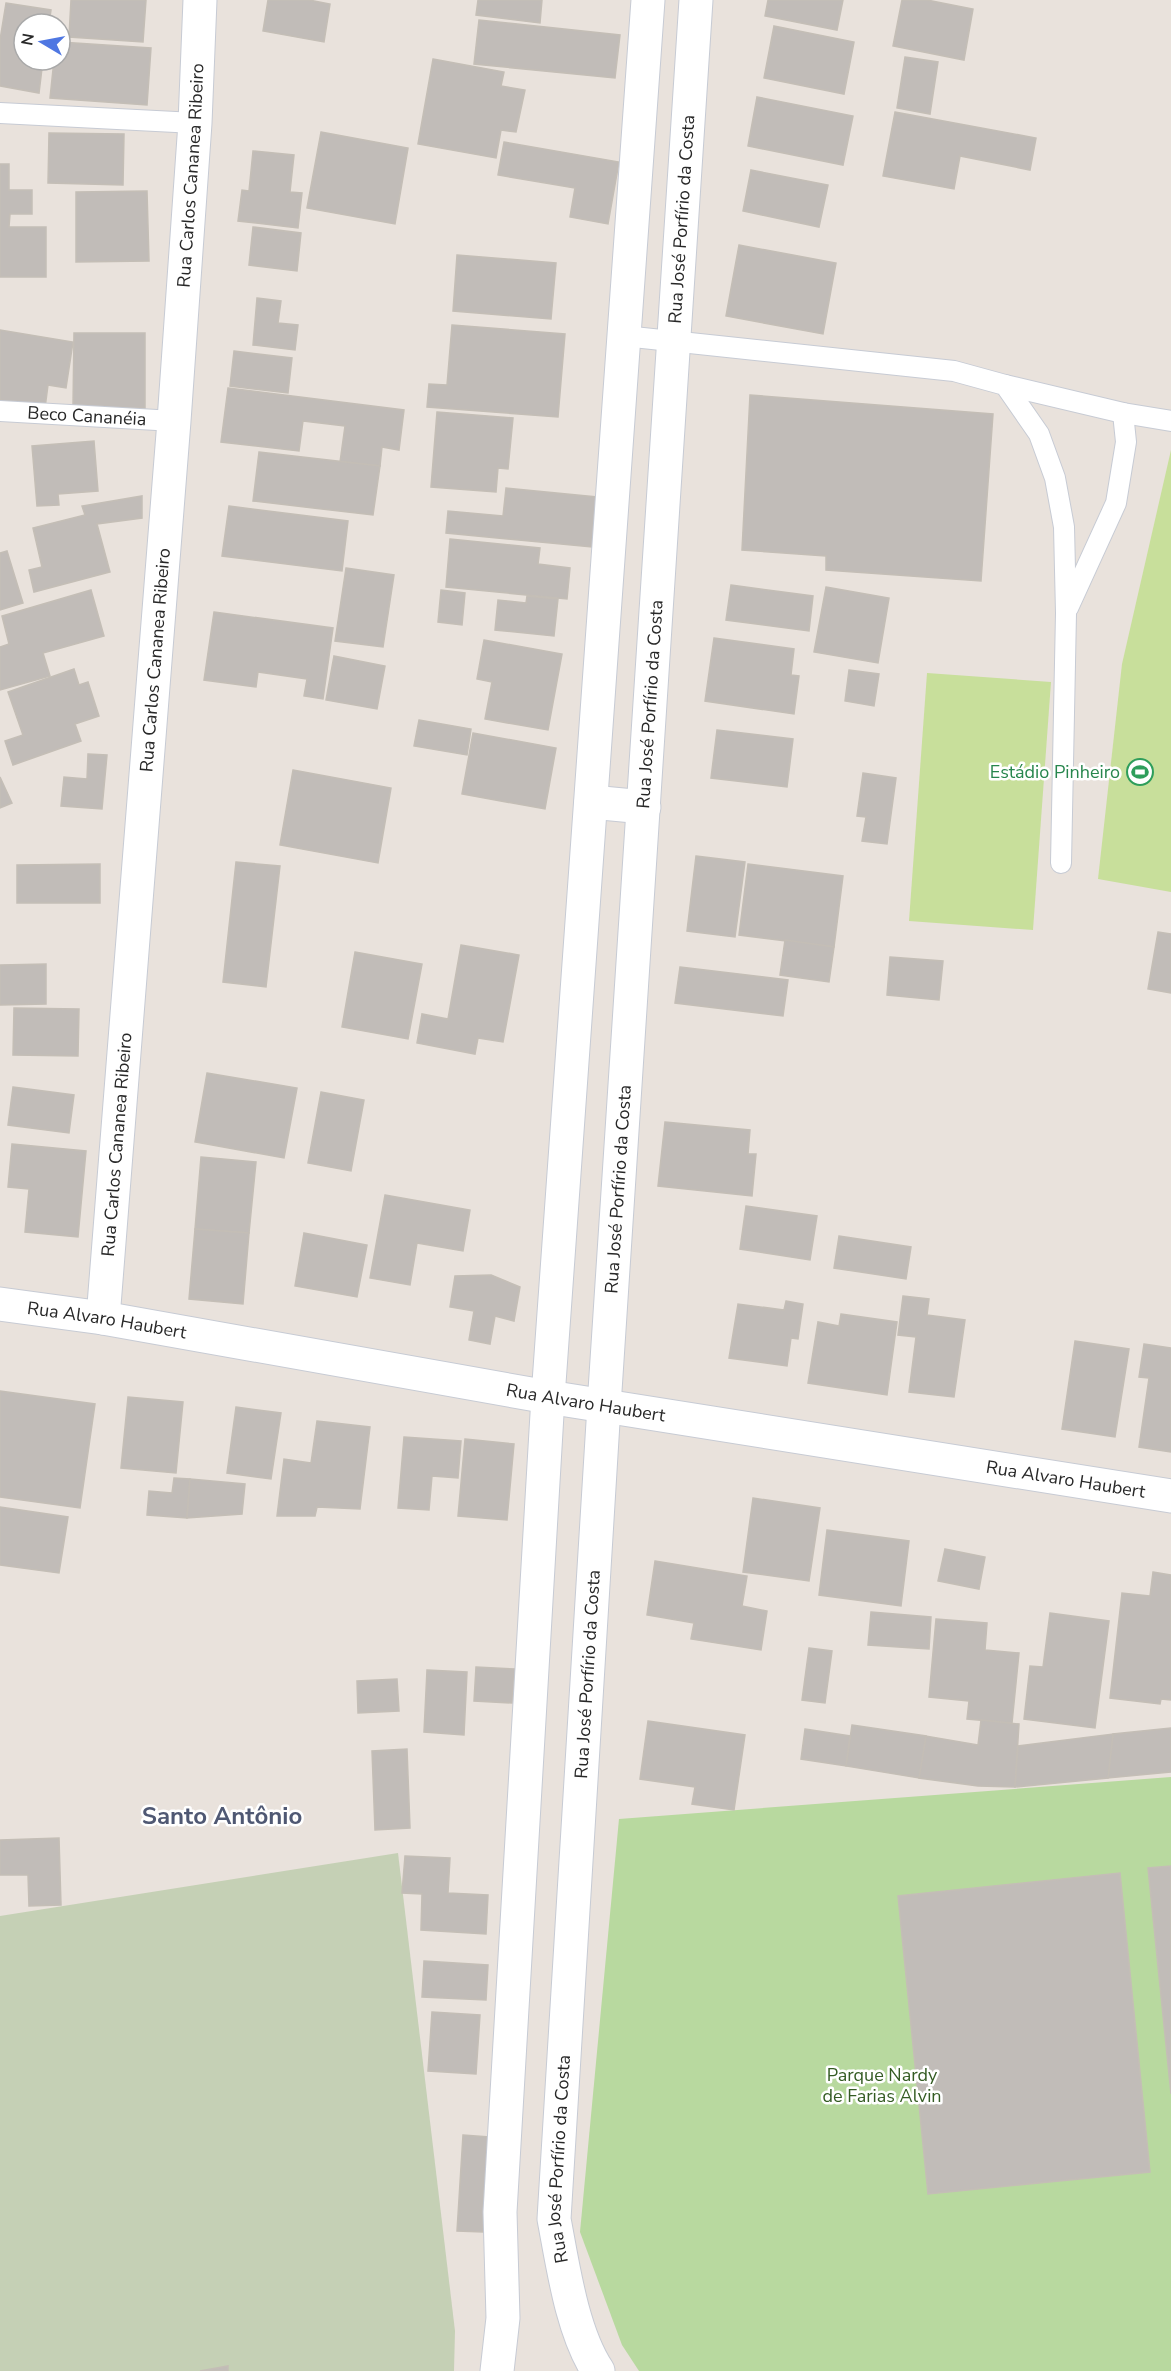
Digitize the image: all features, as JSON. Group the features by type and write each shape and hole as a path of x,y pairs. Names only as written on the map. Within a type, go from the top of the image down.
{"street":[{"name":"Rua Carlos Cananea Ribeiro","path":"103,1318 174,421 195,123 200,0"},
{"path":"497,2371 503,2318 500,2200 548,1397 648,0"},
{"name":"Rua José Porfírio da Costa","path":"598,2371 586,2354 566,2279 554,2219 604,1406 696,0"},
{"path":"591,802 644,807"},
{"name":"Rua Alvaro Haubert","path":"0,1304 103,1318 548,1397 1171,1496"}],"lane":[{"path":"0,113 195,123"},
{"path":"624,336 954,371 1123,413 1171,421"},
{"path":"1005,385 1039,434 1055,478 1064,527 1066,614 1062,863"},
{"name":"Beco Cananéia","path":"0,411 174,421"},
{"path":"1066,614 1116,503 1126,442 1123,413"}],"green space":[{"name":"Estádio Pinheiro","path":"1171,450 1171,892 1098,879 1122,664"},
{"path":"927,673 1051,682 1033,930 909,921"},
{"name":"Parque Nardy de Farias Alvin","path":"1171,1777 1171,2371 639,2371 622,2345 580,2232 619,1819"},
{"path":"398,1853 455,2331 454,2371 0,2371 0,1916"}],"building":[{"path":"71,0 146,0 143,42 72,37"},
{"path":"268,0 309,0 330,4 324,42 263,31"},
{"path":"478,0 542,0 540,23 476,15"},
{"path":"768,0 843,0 837,30 765,16"},
{"path":"902,0 927,0 973,9 964,60 893,46"},
{"path":"6,3 51,10 51,12 12,12 12,72 42,72 39,93 0,86 0,40"},
{"path":"479,20 620,35 615,78 474,64"},
{"path":"774,26 854,42 844,94 764,78"},
{"path":"72,43 151,48 147,105 50,98 53,72 72,72"},
{"path":"905,57 938,62 930,114 897,108"},
{"path":"433,59 504,72 501,86 525,90 516,132 501,130 496,158 418,144"},
{"path":"757,97 853,116 843,165 748,146"},
{"path":"895,112 1036,138 1030,170 960,156 954,189 883,176"},
{"path":"321,132 408,148 395,224 307,208"},
{"path":"49,133 124,134 123,185 48,183"},
{"path":"504,142 619,162 608,224 570,217 575,188 498,175"},
{"path":"253,151 294,155 290,192 302,193 298,228 238,221 242,190 249,191"},
{"path":"0,164 9,164 9,190 32,190 32,214 10,214 9,227 46,227 46,277 0,277"},
{"path":"751,170 828,185 819,227 743,211"},
{"path":"147,191 149,261 76,262 76,192"},
{"path":"253,227 301,233 297,271 249,265"},
{"path":"739,245 836,263 823,334 726,316"},
{"path":"457,255 556,263 551,319 453,311"},
{"path":"257,298 281,301 278,323 298,325 295,350 253,345"},
{"path":"452,325 565,334 558,417 427,407 429,384 447,385"},
{"path":"0,330 73,342 66,388 48,385 45,408 0,400"},
{"path":"74,333 145,333 145,408 73,407"},
{"path":"234,351 292,358 288,393 230,386"},
{"path":"228,388 404,410 399,450 382,447 380,466 340,462 345,426 303,421 299,451 221,442"},
{"path":"750,395 993,414 981,581 826,570 826,556 742,550"},
{"path":"437,412 513,418 508,469 498,468 496,492 431,487"},
{"path":"94,441 98,491 58,494 59,505 37,506 32,446"},
{"path":"259,452 380,466 373,515 253,501"},
{"path":"506,488 597,497 592,547 446,533 448,511 503,516"},
{"path":"142,496 142,518 97,524 110,572 34,592 29,570 42,567 33,528 85,515 82,506"},
{"path":"229,506 348,521 342,571 222,556"},
{"path":"450,539 540,548 538,564 570,568 567,599 446,587"},
{"path":"7,551 23,603 0,610 0,553"},
{"path":"346,568 394,575 383,647 335,641"},
{"path":"731,585 813,596 809,631 726,620"},
{"path":"826,587 889,598 878,663 814,652"},
{"path":"91,590 104,636 43,653 50,676 0,690 0,647 9,644 2,616"},
{"path":"441,590 465,593 462,625 438,622"},
{"path":"527,596 558,599 554,636 495,630 498,600 526,603"},
{"path":"214,612 333,628 323,699 304,696 307,679 258,672 256,687 204,680"},
{"path":"714,638 794,649 791,675 799,676 794,714 705,701"},
{"path":"484,640 562,654 548,730 485,719 492,682 477,679"},
{"path":"334,656 385,666 377,709 326,700"},
{"path":"74,669 79,685 88,682 99,716 75,724 81,741 13,765 5,741 23,735 8,692"},
{"path":"849,670 879,674 874,706 845,701"},
{"path":"419,720 471,729 467,755 414,746"},
{"path":"717,730 793,739 787,787 711,778"},
{"path":"473,733 556,748 545,809 462,794"},
{"path":"88,754 107,755 102,809 61,806 64,777 87,779"},
{"path":"293,770 391,788 378,863 280,845"},
{"path":"863,773 896,778 887,844 862,841 866,817 857,816"},
{"path":"0,777 12,803 0,808"},
{"path":"696,856 745,862 735,937 687,931"},
{"path":"236,862 280,866 266,987 223,982"},
{"path":"100,864 100,903 17,903 17,865"},
{"path":"748,864 843,876 834,947 739,935"},
{"path":"1158,932 1171,934 1171,993 1148,989"},
{"path":"785,940 834,947 829,982 780,975"},
{"path":"461,945 519,955 503,1042 478,1038 475,1054 417,1043 422,1014 448,1019"},
{"path":"355,952 422,964 408,1039 342,1027"},
{"path":"890,957 943,961 939,1000 887,995"},
{"path":"46,964 46,1004 0,1005 0,965"},
{"path":"680,967 788,980 783,1016 675,1003"},
{"path":"14,1008 79,1009 78,1056 13,1055"},
{"path":"207,1073 297,1088 284,1158 195,1142"},
{"path":"13,1087 74,1095 69,1133 8,1125"},
{"path":"321,1092 364,1100 351,1171 308,1163"},
{"path":"665,1122 750,1130 748,1154 756,1154 752,1196 658,1186"},
{"path":"12,1144 86,1151 78,1237 25,1232 29,1189 8,1187"},
{"path":"201,1157 256,1162 249,1233 195,1229"},
{"path":"385,1195 470,1210 463,1251 417,1243 410,1285 370,1278"},
{"path":"746,1206 817,1216 810,1260 740,1249"},
{"path":"195,1229 249,1233 243,1304 189,1299"},
{"path":"304,1233 367,1245 357,1297 295,1286"},
{"path":"839,1236 911,1247 906,1279 834,1268"},
{"path":"491,1275 520,1287 514,1321 495,1316 490,1344 469,1340 474,1311 450,1307 455,1276"},
{"path":"903,1296 929,1299 927,1315 965,1320 954,1397 909,1392 916,1337 898,1335"},
{"path":"786,1301 803,1304 798,1339 791,1338 787,1366 729,1358 738,1304 784,1310"},
{"path":"841,1314 897,1322 887,1395 808,1383 818,1322 839,1326"},
{"path":"1075,1341 1129,1349 1115,1437 1062,1429"},
{"path":"1144,1344 1171,1348 1171,1452 1139,1447 1149,1378 1139,1377"},
{"path":"0,1391 95,1404 80,1508 0,1497"},
{"path":"128,1397 183,1402 176,1473 121,1468"},
{"path":"236,1407 281,1413 271,1479 227,1473"},
{"path":"317,1421 370,1427 360,1509 317,1507 315,1516 277,1516 284,1459 311,1463"},
{"path":"404,1437 461,1441 458,1478 432,1476 429,1510 398,1508"},
{"path":"465,1439 514,1444 507,1520 458,1516"},
{"path":"174,1478 190,1479 187,1518 147,1515 149,1491 172,1493"},
{"path":"190,1479 245,1484 242,1514 187,1518"},
{"path":"753,1498 820,1508 809,1581 743,1572"},
{"path":"0,1507 68,1517 59,1573 0,1565"},
{"path":"827,1530 909,1541 901,1606 819,1595"},
{"path":"945,1549 985,1557 979,1589 938,1581"},
{"path":"655,1561 747,1576 742,1606 767,1611 761,1650 691,1639 694,1623 647,1615"},
{"path":"1153,1572 1171,1575 1171,1700 1161,1699 1160,1704 1110,1698 1122,1593 1150,1596"},
{"path":"871,1612 931,1617 929,1649 868,1645"},
{"path":"1050,1613 1109,1621 1095,1728 1024,1719 1030,1666 1043,1667"},
{"path":"936,1619 987,1623 985,1650 1019,1653 1012,1723 967,1719 969,1701 929,1697"},
{"path":"809,1648 832,1651 825,1703 802,1700"},
{"path":"476,1667 515,1669 512,1703 474,1701"},
{"path":"427,1670 467,1672 464,1735 424,1732"},
{"path":"397,1679 399,1711 358,1713 357,1681"},
{"path":"981,1720 1019,1724 1015,1787 978,1786 919,1778 926,1736 978,1745"},
{"path":"648,1721 745,1735 734,1810 692,1804 695,1787 640,1779"},
{"path":"852,1725 926,1736 919,1778 846,1766"},
{"path":"1171,1728 1171,1772 1108,1778 1113,1734"},
{"path":"805,1729 850,1736 846,1766 801,1759"},
{"path":"1113,1734 1108,1778 1015,1787 1018,1746"},
{"path":"407,1749 410,1828 375,1830 372,1751"},
{"path":"59,1838 61,1905 29,1906 28,1875 0,1875 0,1840"},
{"path":"405,1856 450,1858 448,1893 488,1895 486,1934 421,1930 422,1894 402,1893"},
{"path":"1171,1866 1171,2094 1148,1868"},
{"path":"1120,1873 1150,2172 928,2194 898,1896"},
{"path":"424,1961 488,1965 486,2000 422,1997"},
{"path":"432,2012 480,2015 476,2074 428,2071"},
{"path":"463,2135 489,2137 483,2232 457,2231"},
{"path":"228,2366 228,2371 200,2371"}],"place":[{"name":"Estádio Pinheiro","path":"1140,772"}],"district":[{"name":"Santo Antônio","path":"222,1816"}]}
